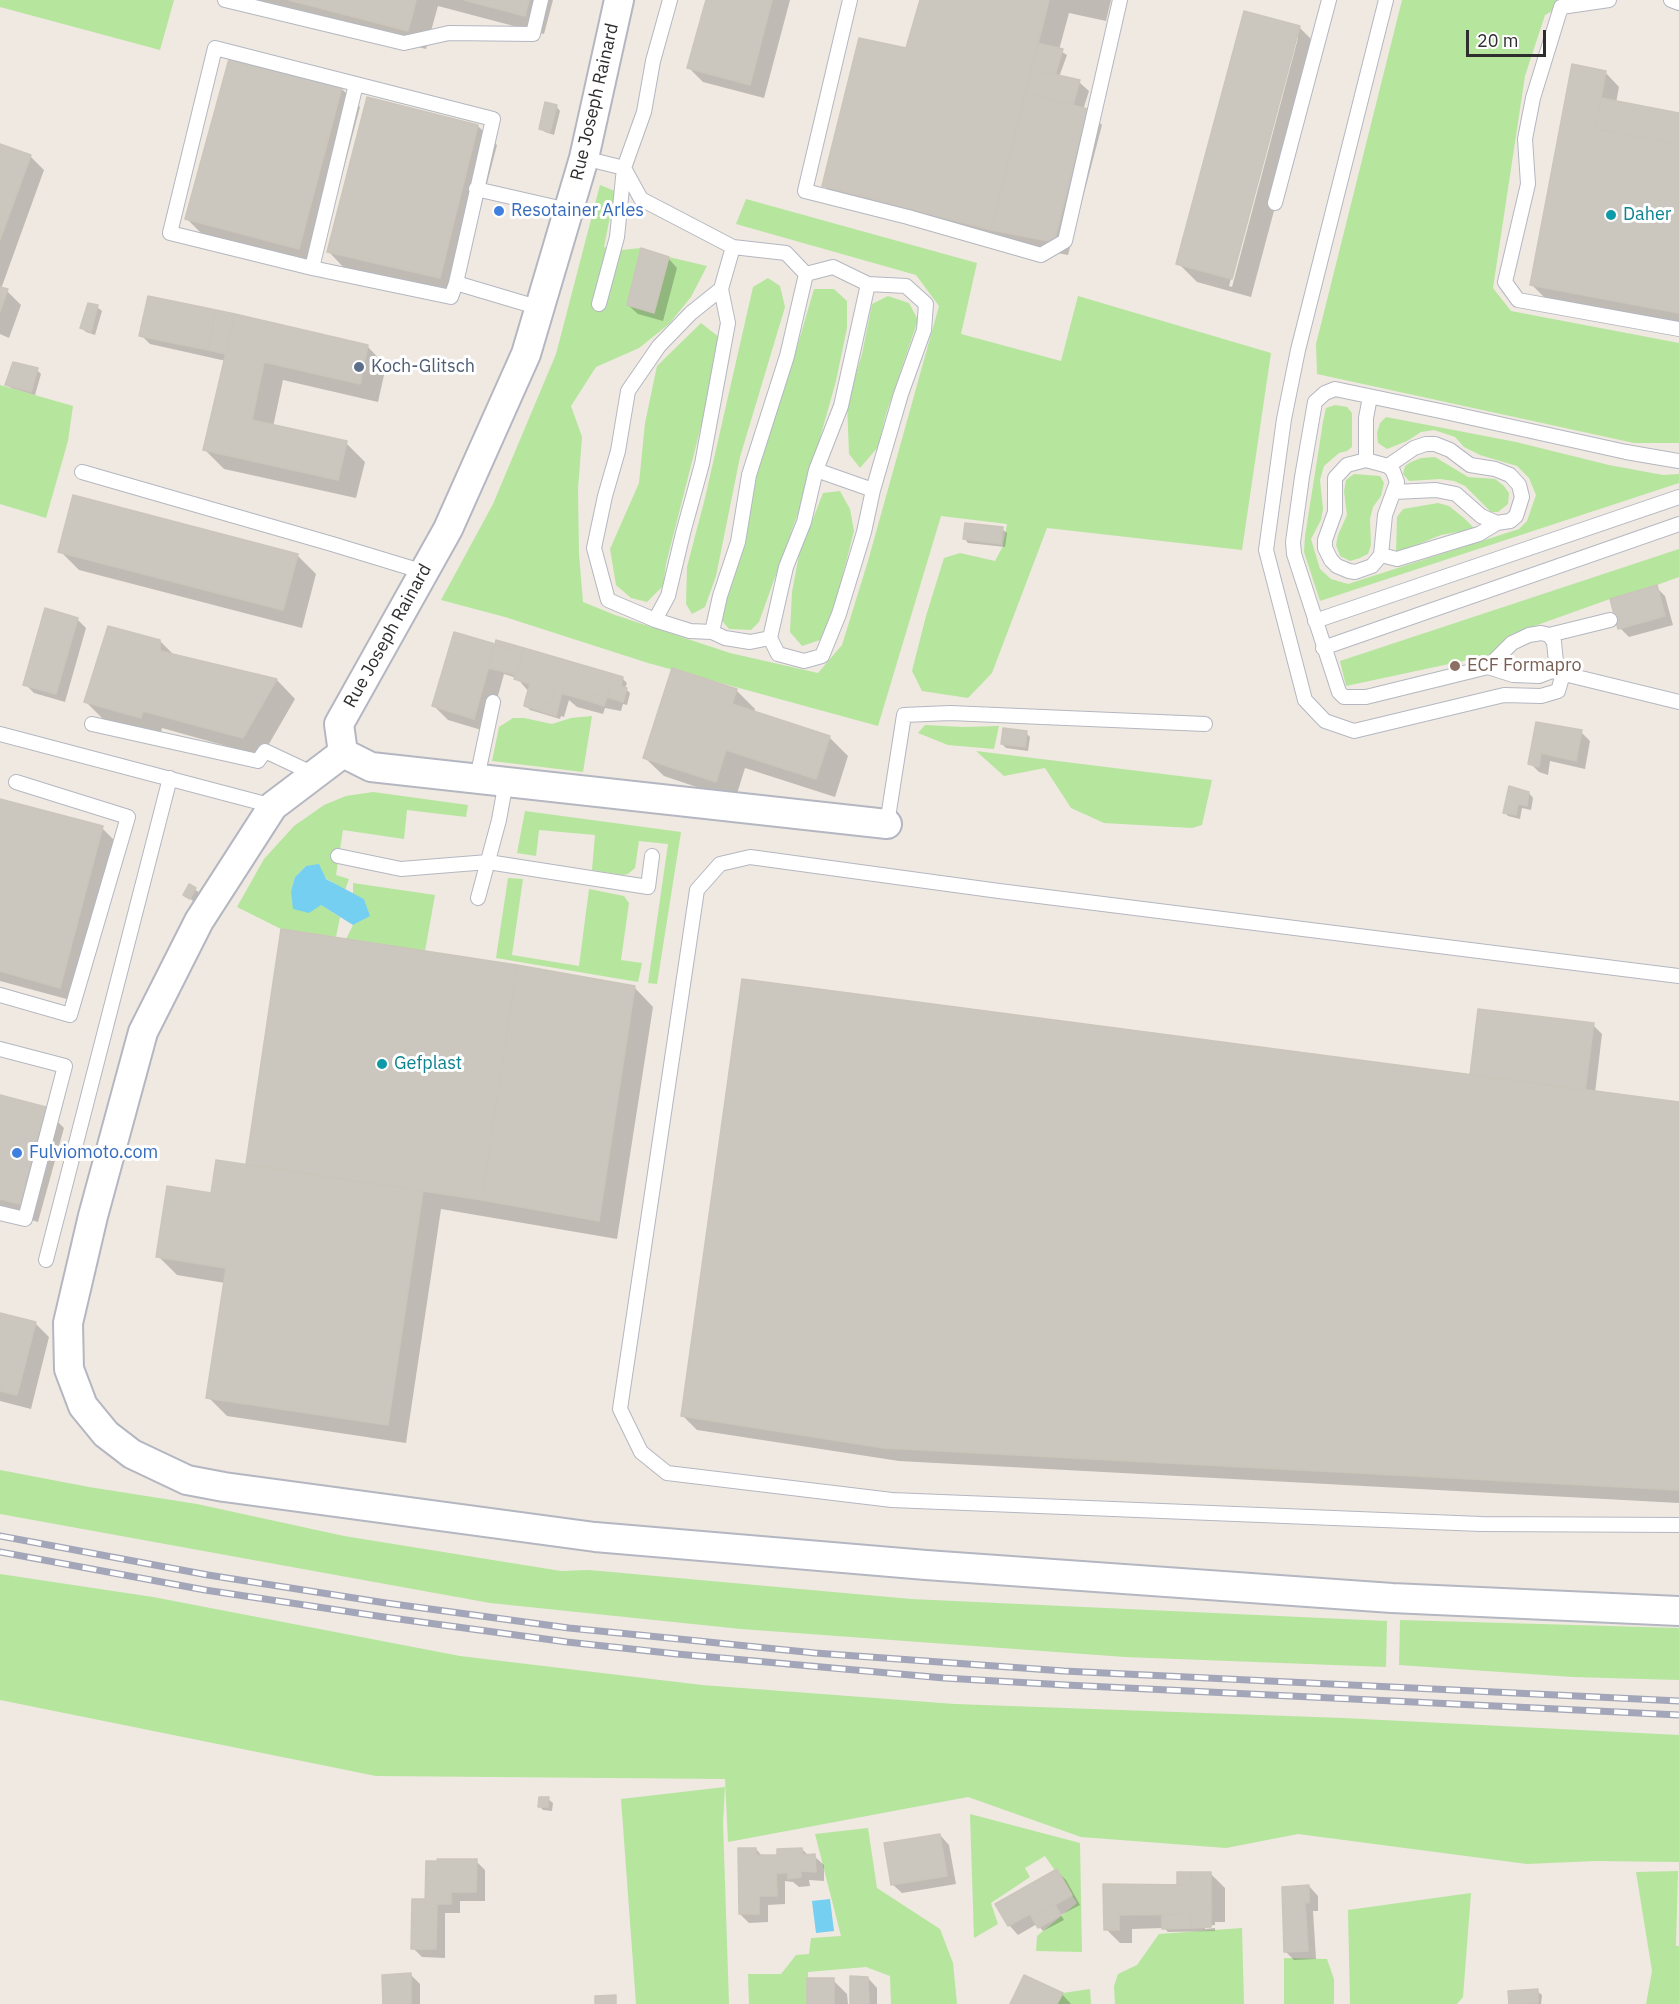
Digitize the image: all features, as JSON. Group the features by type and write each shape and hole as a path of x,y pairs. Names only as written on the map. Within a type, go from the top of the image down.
{"street":[{"name":"Rue Joseph Rainard","path":"343,753 339,724 448,529 526,354 584,158 619,0"},
{"path":"887,824 371,767 343,753 273,806 198,921 143,1032 93,1216 68,1323 69,1369 83,1406 106,1434 132,1454 187,1480 224,1487 595,1537 926,1565 1380,1597 1679,1611"}],"lane":[{"path":"225,0 404,43 449,33 533,34 541,0"},
{"path":"599,304 617,237 624,168 644,112 653,61 670,0"},
{"path":"850,0 805,191 1041,255 1065,241 1120,0"},
{"path":"1275,202 1329,0"},
{"path":"1386,0 1330,214 1298,350 1284,418 1266,550 1305,700 1325,721 1354,731 1504,695 1541,696 1558,692 1556,652 1554,642 1548,635"},
{"path":"1609,0 1561,7 1533,98 1525,139 1528,184 1505,282 1518,300 1679,329"},
{"path":"1671,0 1679,3"},
{"path":"215,48 493,119 476,189 451,297 312,268 170,233 215,48"},
{"path":"312,268 356,84"},
{"path":"584,158 624,168 641,200 733,247 786,253 806,274"},
{"path":"476,189 568,210"},
{"path":"655,620 668,596 707,443 728,323 721,289 733,247"},
{"path":"806,274 833,267 868,284 906,286 926,304 924,330 900,394 873,490 864,532 839,614 822,656 804,661 778,654 770,638 786,567 804,522 816,470 841,406 868,284"},
{"path":"712,632 720,596 738,542 749,475 787,356 806,274"},
{"path":"456,283 540,308"},
{"path":"721,289 691,313 659,346 628,391 618,451 605,495 594,548 608,600 655,620 690,631 712,632 725,638 750,642 770,638"},
{"path":"1610,620 1548,635 1541,633 1529,635 1512,643 1488,667 1366,697 1344,697 1339,692 1323,648 1296,563 1293,542 1313,410 1320,396 1335,389 1626,452 1679,461"},
{"path":"1366,460 1366,418 1370,397"},
{"path":"1381,555 1397,559 1479,534 1497,523 1510,521 1520,510 1521,490 1510,475 1495,469 1470,465 1450,450 1434,444 1414,448 1388,466"},
{"path":"1366,460 1388,466 1396,477 1394,492 1385,515 1381,555 1372,566 1355,572 1337,566 1327,555 1325,548 1325,540 1335,512 1335,478 1347,465 1366,460"},
{"path":"816,470 873,490"},
{"path":"82,472 424,572"},
{"path":"1394,492 1447,491 1456,494 1481,516 1497,523"},
{"path":"1315,621 1679,497"},
{"path":"1323,648 1679,524"},
{"path":"1488,667 1513,675 1539,676 1558,673 1679,702"},
{"path":"477,778 492,702"},
{"path":"887,824 904,715 950,713 1205,724"},
{"path":"92,724 258,761 265,751 314,774"},
{"path":"0,734 273,806"},
{"path":"46,1260 170,778"},
{"path":"478,898 499,820 506,781"},
{"path":"0,995 70,1015 128,817 16,782"},
{"path":"338,856 400,869 488,862 648,887 652,856"},
{"path":"1679,976 999,891 750,856 720,864 697,890 620,1409 641,1452 667,1473 892,1500 1481,1524 1679,1525"},
{"path":"0,1049 65,1066 25,1220 0,1213"}],"green space":[{"path":"0,0 174,0 160,50 0,7"},
{"path":"1402,0 1571,0 1545,15 1525,76 1493,288 1511,311 1679,343 1679,443 1634,443 1317,374 1316,344"},
{"path":"600,185 615,191 604,247 622,250 641,248 627,305 654,313 669,257 707,266 691,297 669,324 639,348 596,367 571,406 582,437 578,489 579,554 583,602 730,653 818,673 842,645 868,561 939,306 916,275 736,224 746,199 977,263 961,334 1061,361 1078,296 1271,353 1242,550 1047,528 992,673 968,698 922,691 912,671 944,558 960,553 995,561 1003,546 1007,524 941,516 878,726 648,663 505,617 441,600 493,504 556,354"},
{"path":"768,278 780,286 785,307 740,457 716,576 705,607 692,614 686,604 687,567 753,287"},
{"path":"814,289 834,289 847,301 847,328 836,381 803,499 759,622 751,630 729,629 719,617 745,533 758,463 791,368"},
{"path":"888,296 909,303 918,320 886,414 878,447 860,468 849,454 847,403 862,354 872,304"},
{"path":"701,323 720,338 712,383 666,564 663,586 647,602 631,598 616,585 610,549 639,483 645,423 657,366"},
{"path":"0,385 73,406 68,441 46,518 0,504"},
{"path":"1335,405 1347,407 1352,413 1352,447 1339,453 1324,466 1320,480 1323,509 1321,520 1311,539 1320,569 1331,579 1348,584 1519,529 1527,521 1536,495 1529,478 1517,466 1480,455 1464,447 1455,437 1434,430 1421,432 1387,449 1378,443 1377,433 1380,423 1386,417 1516,442 1609,465 1663,475 1679,474 1679,483 1320,601 1304,552 1305,536 1326,408"},
{"path":"1435,457 1468,477 1495,479 1509,493 1508,504 1498,512 1491,512 1465,486 1454,481 1440,479 1409,481 1403,474 1405,466 1411,462 1421,458"},
{"path":"1354,474 1380,476 1384,483 1381,496 1373,507 1370,519 1371,545 1368,554 1350,561 1340,556 1336,545 1347,515 1344,491 1346,480"},
{"path":"840,491 850,509 854,531 832,618 820,640 802,646 790,632 792,592 799,555 823,493"},
{"path":"1438,503 1449,506 1475,529 1441,535 1396,553 1397,517 1403,509"},
{"path":"1679,549 1679,577 1512,634 1491,655 1346,686 1340,661"},
{"path":"592,716 583,772 492,761 499,727 513,718 552,724 571,718"},
{"path":"925,725 999,726 994,749 948,745 918,733"},
{"path":"976,751 1212,780 1202,825 1192,828 1104,823 1071,808 1045,768 1004,776"},
{"path":"373,792 468,805 466,817 407,810 404,839 343,830 336,875 349,879 345,890 306,866 295,877 291,891 340,917 336,937 281,929 237,907 264,859 294,826 324,805 346,796"},
{"path":"525,811 681,832 657,984 648,983 668,844 639,841 635,868 628,874 622,875 592,870 595,835 539,830 536,856 517,853"},
{"path":"508,878 523,879 512,955 579,966 589,889 624,896 629,903 621,960 642,963 638,982 496,958"},
{"path":"353,883 435,895 425,951 346,939 353,925 369,916 364,899 353,894"},
{"path":"0,1470 197,1504 344,1536 561,1571 589,1570 911,1599 1387,1621 1386,1667 1125,1657 741,1629 490,1603 0,1514"},
{"path":"0,1574 153,1597 460,1656 702,1685 955,1704 1343,1718 1679,1735 1679,1862 1595,1861 1527,1864 1298,1834 1226,1848 1081,1837 968,1797 728,1842 725,1779 376,1776 0,1700"},
{"path":"1400,1620 1679,1628 1679,1680 1573,1677 1399,1665"},
{"path":"725,1787 723,1823 729,2004 636,2004 621,1799"},
{"path":"970,1814 1080,1843 1082,1952 1036,1951 1037,1936 1077,1903 1045,1856 1025,1868 1030,1877 991,1903 998,1924 974,1938"},
{"path":"868,1828 877,1888 940,1929 953,1963 957,2004 891,2004 890,1976 866,1967 808,1972 807,2004 749,2004 748,1974 781,1974 796,1955 809,1954 811,1938 841,1936 815,1834"},
{"path":"1678,1871 1676,1946 1679,1946 1679,2004 1646,2004 1652,1971 1636,1872"},
{"path":"1471,1893 1463,1997 1457,2004 1350,2004 1348,1910"},
{"path":"1242,1928 1244,2004 1115,2004 1114,1986 1118,1974 1137,1965 1159,1934"},
{"path":"1284,1958 1327,1959 1334,1979 1334,2004 1284,2004"},
{"path":"1090,1989 1091,2004 1057,2004 1063,1993"}],"water":[{"path":"319,864 326,879 364,899 370,916 353,925 321,905 309,913 293,909 291,891 295,877 306,866"},
{"path":"830,1899 834,1931 816,1933 812,1901"}],"building":[{"path":"289,0 416,0 408,31"},
{"path":"464,0 529,0 525,16"},
{"path":"706,0 772,0 750,85 687,68"},
{"path":"920,0 1049,0 991,230 822,186 859,38 906,48"},
{"path":"1244,11 1300,26 1232,279 1176,264"},
{"path":"1037,43 1063,49 1055,75 1031,69"},
{"path":"229,59 342,87 299,249 185,219"},
{"name":"Daher","path":"1572,64 1606,71 1595,129 1679,144 1679,313 1530,285"},
{"path":"1031,69 1080,80 1073,105 1025,93"},
{"path":"1025,93 1088,109 1054,242 991,230"},
{"path":"367,97 478,125 440,278 327,252"},
{"path":"1601,98 1679,113 1679,144 1595,129"},
{"path":"545,102 557,105 550,132 539,129"},
{"path":"0,144 31,155 0,240"},
{"path":"641,248 669,257 654,313 627,305"},
{"path":"0,287 8,289 0,311"},
{"path":"148,296 216,310 208,350 139,336"},
{"path":"88,303 98,305 91,332 80,328"},
{"path":"216,310 235,314 226,354 208,350"},
{"path":"235,314 368,345 360,384 264,362 252,420 347,441 338,480 203,450"},
{"path":"13,362 38,368 31,392 5,385"},
{"path":"73,495 298,554 283,610 58,552"},
{"path":"965,523 1003,527 1001,544 963,539"},
{"name":"ECF Formapro","path":"1657,585 1665,616 1618,629 1610,599"},
{"path":"45,608 78,618 56,694 23,685"},
{"path":"108,626 160,640 160,651 277,679 243,738 143,711 141,718 84,702"},
{"path":"454,632 495,644 474,719 432,706"},
{"path":"496,640 524,648 522,653 495,645"},
{"path":"495,645 522,653 516,675 489,668"},
{"path":"524,648 613,674 607,697 592,694 589,701 561,693 563,688 556,686 550,704 526,697 530,684 514,679"},
{"path":"672,668 737,689 732,704 830,736 816,779 726,750 716,782 643,758"},
{"path":"613,674 623,677 621,686 611,683"},
{"path":"611,683 627,688 623,702 607,697"},
{"path":"556,686 563,688 556,716 524,706 526,697 550,704"},
{"path":"592,694 607,697 604,706 589,701"},
{"path":"1536,722 1582,730 1576,761 1541,753 1539,767 1528,764"},
{"path":"1003,728 1027,731 1025,747 1001,744"},
{"path":"1509,786 1529,792 1527,806 1518,804 1516,815 1503,813"},
{"path":"0,799 103,826 60,988 0,971"},
{"path":"189,884 196,888 190,899 183,895"},
{"name":"Gefplast","path":"281,929 517,965 482,1200 246,1164"},
{"path":"517,965 635,986 599,1221 482,1200"},
{"path":"742,979 1679,1102 1679,1490 884,1448 681,1416"},
{"path":"1478,1009 1594,1023 1585,1090 1470,1075"},
{"name":"Fulviomoto.com","path":"0,1095 46,1107 20,1204 0,1199"},
{"path":"216,1160 423,1191 388,1425 206,1398 226,1268 156,1257 167,1186 211,1193"},
{"path":"0,1313 36,1322 17,1395 0,1391"},
{"path":"539,1797 549,1797 548,1807 538,1807"},
{"path":"940,1834 947,1876 891,1885 884,1843"},
{"path":"738,1848 756,1848 756,1855 777,1855 777,1849 802,1848 803,1855 815,1854 816,1872 801,1871 801,1877 788,1879 788,1873 776,1873 777,1896 759,1896 759,1914 739,1914"},
{"path":"437,1859 477,1859 476,1892 451,1892 451,1904 425,1904 426,1861 438,1861"},
{"path":"1057,1869 1072,1895 1032,1918 1030,1914 1008,1926 995,1904"},
{"path":"1177,1872 1191,1872 1191,1885 1177,1884"},
{"path":"1191,1872 1211,1872 1211,1908 1192,1909 1191,1914 1119,1915 1119,1930 1104,1930 1103,1884 1191,1885"},
{"path":"1309,1885 1309,1903 1305,1902 1308,1951 1284,1952 1282,1887"},
{"path":"412,1899 425,1899 425,1904 437,1904 436,1949 411,1949"},
{"path":"1055,1905 1061,1915 1038,1928 1032,1918"},
{"path":"1211,1908 1211,1927 1192,1928 1192,1909"},
{"path":"1191,1914 1192,1928 1162,1929 1162,1915"},
{"path":"411,1973 411,2004 383,2004 382,1975"},
{"path":"1024,1975 1063,1993 1057,2004 1010,2004"},
{"path":"850,1976 868,1977 869,2004 850,2004"},
{"path":"807,1978 834,1978 834,2004 807,2004"},
{"path":"1538,1989 1538,2003 1509,2004 1508,1991"},
{"path":"616,1995 616,2004 595,2004 595,1996"}],"railway":[{"path":"0,1536 208,1575 386,1603 569,1628 815,1653 1064,1671 1679,1701"},
{"path":"0,1552 205,1590 384,1617 567,1642 677,1654 944,1678 1679,1715"}],"place":[{"name":"Resotainer Arles","path":"499,211"},
{"name":"Daher","path":"1611,215"},
{"name":"Koch-Glitsch","path":"359,367"},
{"name":"ECF Formapro","path":"1455,666"},
{"name":"Gefplast","path":"382,1064"},
{"name":"Fulviomoto.com","path":"17,1153"}]}
